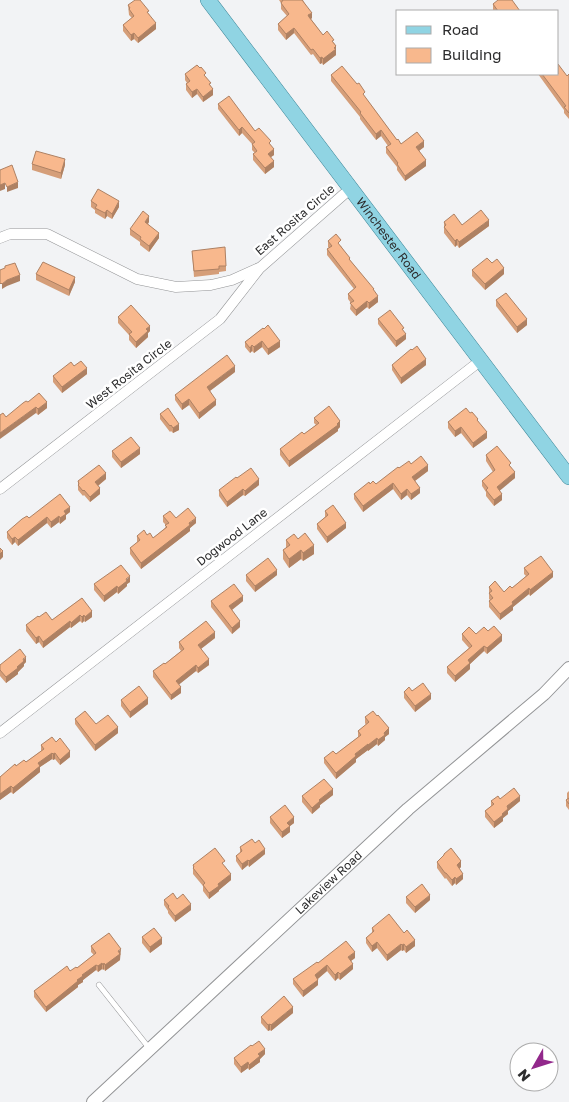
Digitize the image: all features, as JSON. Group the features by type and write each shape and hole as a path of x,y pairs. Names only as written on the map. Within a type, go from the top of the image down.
{"main road":[{"name":"Winchester Road","path":"208,0 569,477"}],"street":[{"name":"East Rosita Circle","path":"0,238 10,234 47,234 137,279 176,287 211,285 232,280 261,267 351,188"},
{"name":"West Rosita Circle","path":"0,489 220,319 261,267"},
{"name":"Dogwood Lane","path":"0,733 480,361"},
{"name":"Lakeview Road","path":"93,1102 408,809 544,694 569,668"}],"lane":[{"path":"99,985 150,1048"}],"building":[{"path":"135,0 140,0 156,23 138,38 134,33 131,35 123,25 134,16 128,5"},
{"path":"283,0 302,0 312,13 308,15 309,17 323,35 327,31 334,40 332,41 336,49 323,59 313,49 311,50 294,28 286,34 278,24 289,14 281,3"},
{"path":"498,0 512,0 519,10 497,10 493,4"},
{"path":"197,65 206,73 204,75 211,83 209,84 213,89 203,97 197,89 192,92 186,84 190,81 185,74"},
{"path":"559,65 567,76 569,74 569,113 564,107 566,106 543,75 559,75"},
{"path":"342,66 357,84 359,83 365,92 363,94 401,144 417,132 424,141 416,147 426,160 405,176 386,147 391,144 381,130 376,134 331,75"},
{"path":"229,96 255,131 259,128 271,141 269,143 274,149 268,154 274,161 265,168 253,154 257,151 252,144 255,142 242,127 239,130 218,104"},
{"path":"36,151 65,159 61,173 32,164"},
{"path":"12,165 18,182 7,187 5,183 0,185 0,170"},
{"path":"98,189 119,201 112,214 107,210 105,213 95,208 97,205 91,201"},
{"path":"481,210 489,220 459,242 457,239 455,241 444,227 446,225 444,222 454,214 462,225"},
{"path":"143,211 149,216 145,222 159,233 149,246 130,229"},
{"path":"336,234 341,240 338,243 378,296 369,303 367,301 356,310 350,303 354,301 348,294 356,287 327,249 332,246 328,241"},
{"path":"225,247 226,266 219,266 219,269 194,271 192,251"},
{"path":"487,258 492,263 497,259 504,268 485,284 472,270"},
{"path":"43,262 75,277 69,290 36,274"},
{"path":"15,263 20,275 0,284 0,270 5,268 5,266"},
{"path":"506,293 527,319 517,327 496,300"},
{"path":"131,305 150,326 146,329 148,331 136,342 129,334 132,332 118,317"},
{"path":"390,310 404,328 402,329 406,334 396,341 378,319"},
{"path":"268,325 280,341 268,349 262,341 254,347 252,345 250,348 245,342"},
{"path":"417,346 426,359 401,378 392,365"},
{"path":"227,355 235,366 207,387 216,400 199,413 189,399 182,404 175,395"},
{"path":"81,361 87,368 62,387 53,376 71,362 74,366"},
{"path":"39,393 47,402 38,409 36,407 0,433 0,415 3,413 6,417"},
{"path":"329,406 340,421 338,425 289,461 280,449 302,432 304,434 319,423 314,418"},
{"path":"168,408 179,424 173,428 160,414"},
{"path":"466,408 470,413 472,412 487,432 473,443 461,427 455,431 448,422"},
{"path":"131,437 140,448 121,462 112,451"},
{"path":"497,446 511,463 509,465 515,472 497,487 502,494 494,500 482,481 495,470 486,455"},
{"path":"421,456 428,465 412,477 420,488 411,494 407,489 401,494 393,483 363,506 354,494 369,482 370,484 373,481 376,484 398,467 409,461 411,464"},
{"path":"99,465 106,473 95,482 100,488 90,497 78,485 78,481"},
{"path":"251,468 259,479 245,491 243,489 227,502 219,490"},
{"path":"60,494 70,507 64,511 66,514 60,518 59,516 51,522 47,517 18,540 15,537 12,539 7,532 22,519 27,516 29,518"},
{"path":"333,505 346,523 327,537 317,524 328,515 325,511"},
{"path":"188,508 196,518 189,523 190,525 141,563 130,548 140,540 137,536 144,530 147,535 150,533 153,538 167,527 165,525 169,523 163,516 170,511 176,518"},
{"path":"305,533 314,545 303,553 301,550 289,559 283,550 290,545 286,540 294,534 298,539"},
{"path":"541,556 553,572 530,590 529,588 500,614 489,601 493,598 489,593 492,591 489,587 495,581 504,592 510,586 512,588 529,574 524,568"},
{"path":"268,558 277,570 255,586 246,575"},
{"path":"121,565 130,576 118,588 117,586 104,596 94,584"},
{"path":"234,584 243,596 229,606 240,621 232,628 211,601"},
{"path":"82,598 92,611 85,617 80,615 71,623 70,621 43,642 39,636 36,638 26,625 46,612 52,620"},
{"path":"206,621 215,632 198,645 209,659 198,668 196,665 176,681 181,687 171,695 153,671 184,649 179,642"},
{"path":"494,626 502,635 487,648 484,646 468,660 470,663 455,676 447,667 472,646 462,634 469,627 476,634 484,627 488,631"},
{"path":"20,649 26,657 23,659 24,661 6,677 0,670 0,665"},
{"path":"423,683 431,694 415,706 404,692 409,687 412,691"},
{"path":"139,686 148,698 130,712 121,700"},
{"path":"85,711 96,724 108,715 118,727 95,745 75,719"},
{"path":"373,711 389,728 384,733 385,735 378,740 377,738 355,754 356,756 336,773 324,758 333,751 336,754 361,735 358,731 369,722 365,717"},
{"path":"52,737 56,742 60,738 70,751 60,760 55,753 52,753 38,763 40,766 13,788 11,786 0,794 0,777 15,764 16,766 24,760 26,762 44,749 41,745"},
{"path":"324,779 333,789 312,808 302,796"},
{"path":"514,788 520,796 507,806 508,809 494,822 485,811 494,804 491,801 498,796 500,799"},
{"path":"285,805 294,817 287,823 290,826 282,832 270,817"},
{"path":"252,839 255,843 259,840 265,849 242,864 236,856 242,851 240,847"},
{"path":"215,848 225,861 222,863 231,874 209,893 193,865"},
{"path":"451,848 461,861 457,865 463,874 452,880 437,862"},
{"path":"422,884 430,895 415,907 406,897"},
{"path":"173,893 177,899 183,894 191,904 175,916 164,900"},
{"path":"389,914 404,933 407,930 415,940 406,947 404,944 401,944 387,955 377,942 372,946 366,938 374,931 372,928"},
{"path":"154,928 162,938 150,947 142,937"},
{"path":"109,933 121,949 118,951 120,954 105,965 102,963 98,966 96,965 82,975 78,981 46,1007 34,991 67,966 70,971 77,968 96,953 91,946"},
{"path":"346,941 355,952 348,957 353,964 340,974 338,972 335,975 327,965 315,975 318,980 303,991 293,979 318,963"},
{"path":"284,996 293,1007 271,1025 268,1025 261,1017"},
{"path":"259,1041 265,1049 249,1065 248,1062 241,1067 234,1058"}]}
